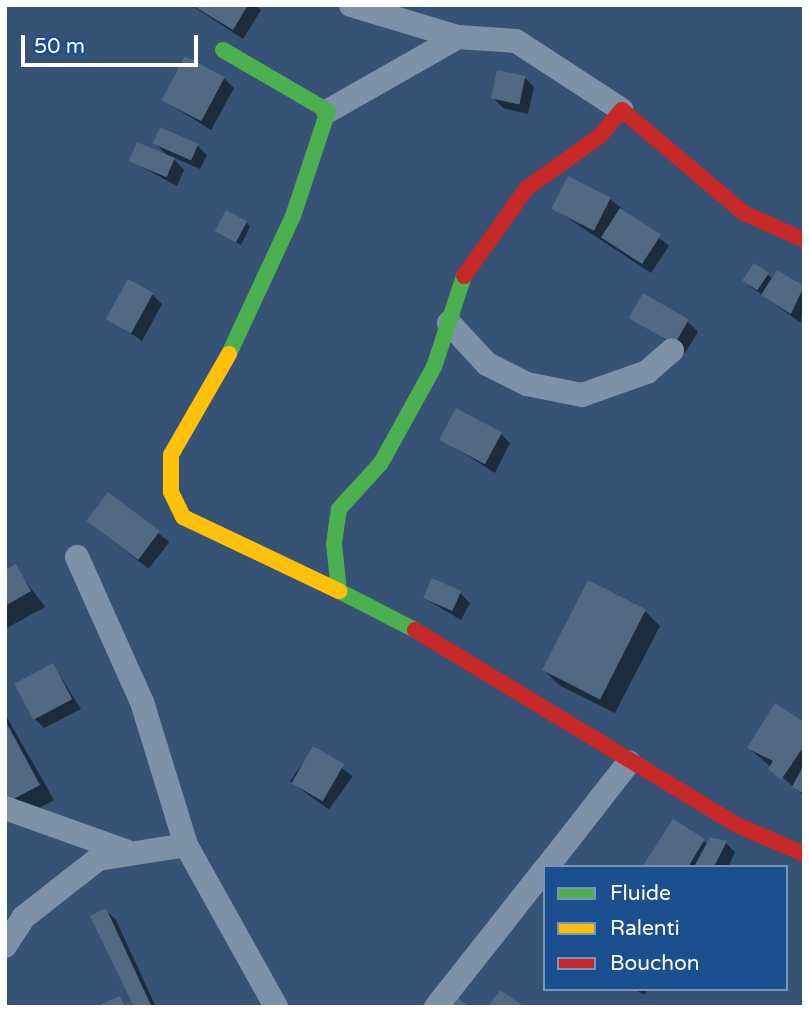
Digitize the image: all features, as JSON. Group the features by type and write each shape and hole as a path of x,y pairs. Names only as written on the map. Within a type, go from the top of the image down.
{"street":[{"path":"351,5 458,37 516,41 622,110 744,213 804,240"},
{"path":"458,37 328,111 293,216 243,330 171,455 171,492 183,517 423,634 629,762 737,825 804,854"},
{"path":"223,50 328,111"},
{"path":"339,591 334,544 339,509 381,463 434,367 465,272 527,188 600,136 622,110"},
{"path":"449,323 487,364 527,384 582,395 647,372 672,350"},
{"path":"77,556 142,702 186,845 276,1007"},
{"path":"548,865 629,762"},
{"path":"5,808 126,851"},
{"path":"5,946 24,918 98,859 126,851 186,845"},
{"path":"436,1007 543,872"}],"building":[{"path":"192,5 248,5 233,30"},
{"path":"185,56 225,77 201,121 162,100"},
{"path":"497,70 525,76 519,104 491,98"},
{"path":"160,127 198,144 191,161 153,143"},
{"path":"137,142 175,158 167,177 129,161"},
{"path":"568,176 611,198 594,231 551,209"},
{"path":"620,208 661,235 642,264 601,237"},
{"path":"226,210 247,221 236,242 215,231"},
{"path":"754,263 769,273 757,290 742,280"},
{"path":"777,270 804,286 791,314 761,295"},
{"path":"128,279 153,293 131,333 106,319"},
{"path":"643,293 689,320 674,345 628,318"},
{"path":"456,408 502,432 485,464 439,440"},
{"path":"108,492 160,531 138,560 86,521"},
{"path":"16,564 31,591 5,606 5,570"},
{"path":"432,578 461,591 452,611 423,598"},
{"path":"588,580 646,610 600,700 542,670"},
{"path":"53,663 72,699 33,720 14,684"},
{"path":"775,703 804,722 804,746 781,780 768,769 773,761 747,748"},
{"path":"5,720 40,785 8,802 5,797"},
{"path":"313,746 344,764 323,801 292,783"},
{"path":"804,764 804,794 792,787"},
{"path":"673,819 705,839 689,865 643,865"},
{"path":"710,837 727,841 715,865 695,865"},
{"path":"106,908 152,1007 134,1007 90,916"},
{"path":"500,990 525,1007 488,1007"},
{"path":"120,996 125,1007 95,1007"},
{"path":"455,996 470,1007 447,1007"}],"traffic: fast":[{"path":"223,50 328,111 293,216 229,354"},
{"path":"415,630 339,591 334,544 339,509 381,463 434,367 464,276"}],"traffic: slow":[{"path":"229,354 171,455 171,492 183,517 339,591"}],"traffic: jam":[{"path":"464,276 527,188 600,136 622,110 744,213 804,240"},
{"path":"415,630 737,825 804,854"}]}
